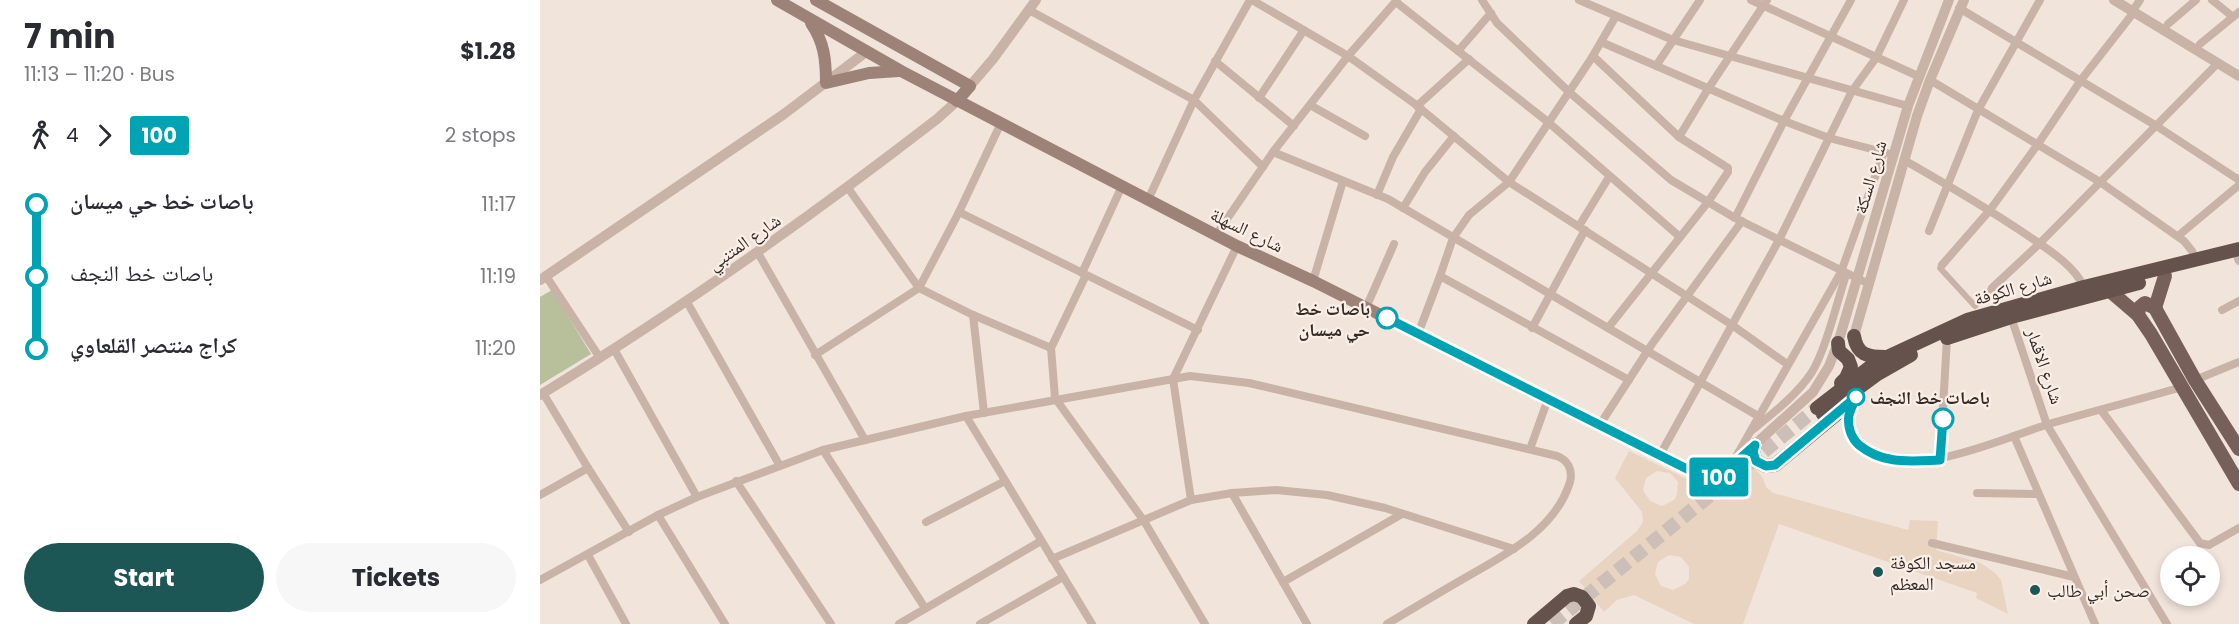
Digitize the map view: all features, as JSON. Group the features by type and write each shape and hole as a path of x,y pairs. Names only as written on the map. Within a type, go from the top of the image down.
{"highway":[{"name":"شارع الكوفة","path":"1821,408 1870,367 1967,320 2084,287 2196,260 2239,257"},
{"name":"شارع الكوفة","path":"1821,408 1914,353 1947,338 2011,317 2239,257"},
{"path":"1854,336 1855,346 1860,353 1870,357 1887,357"},
{"path":"1821,408 1851,370 1848,359 1839,351 1838,343"},
{"path":"1752,439 1756,461 1766,466 1775,465 1856,397 1914,353"},
{"path":"1534,624 1568,596 1574,594 1587,601 1589,608 1586,616 1576,624"}],"main road":[{"name":"شارع السهلة","path":"777,0 957,101 1237,246 1313,281 1709,480"},
{"path":"816,0 970,86 957,101"},
{"path":"808,19 820,37 826,58 825,83 869,73 901,71"},
{"path":"2155,308 2165,276"},
{"path":"2110,291 2138,315 2239,484"},
{"path":"2138,315 2139,308 2145,303 2155,308 2195,380 2239,449"}],"street":[{"path":"970,86 993,59 1036,0"},
{"path":"1148,200 1194,100 1251,0 1348,56 1419,108 1509,182 1652,272 1787,364"},
{"path":"1482,0 1497,23 1568,91 1671,180 1739,220 1863,282"},
{"path":"1579,0 1673,40 1807,80 1908,106"},
{"path":"1656,66 1700,0"},
{"path":"1751,0 1765,3 1830,38 1918,76"},
{"path":"1599,426 1647,351 1739,220 1784,121 1851,0"},
{"path":"1660,455 1779,240 1852,91 1875,58 1904,0"},
{"path":"1929,231 1978,110 2040,0"},
{"path":"2114,0 2134,4 2239,68"},
{"path":"2168,24 2196,0"},
{"path":"2200,44 2236,15 2212,0"},
{"path":"1216,235 1293,126 1348,56 1397,1 1548,122 1680,237"},
{"name":"شارع السكة","path":"1854,336 1888,154 1946,1"},
{"path":"1679,137 1765,3"},
{"path":"1962,4 2016,42 2155,124 2239,180"},
{"name":"شارع السكة","path":"1709,480 1719,477 1752,439 1813,392 1829,366 1863,282 1930,80 1962,4"},
{"path":"2134,4 2239,76"},
{"path":"2134,4 1990,210 1940,268 1975,306 2218,63"},
{"path":"1029,10 1194,100 1263,167"},
{"path":"1458,51 1491,13"},
{"path":"1418,334 1453,238 1469,215 1509,182 1593,56 1616,16"},
{"path":"1259,98 1304,30"},
{"path":"1601,42 1784,121 1829,138 1888,154 1844,273 1821,353 1812,372 1752,439"},
{"path":"600,358 543,278 784,114 866,52"},
{"path":"1593,56 1679,137 1728,168 1728,172 1708,202 1608,328"},
{"path":"1377,195 1393,157 1419,108 1469,59"},
{"path":"1215,61 1293,126"},
{"path":"1930,80 2100,182 2178,236 2192,251 2196,260"},
{"name":"شارع المتنبي","path":"542,394 687,303 758,253 848,188 957,101"},
{"path":"1310,105 1365,136"},
{"path":"815,355 919,288 959,212 1001,123"},
{"path":"1403,208 1425,172 1454,136"},
{"path":"1273,153 1377,195 1403,208 1758,416"},
{"path":"1904,160 1990,210 2039,244 2076,272 2084,287"},
{"path":"1532,328 1609,177"},
{"path":"1313,281 1343,181"},
{"path":"2178,236 2239,185"},
{"path":"1122,186 1051,348 1055,398 1144,521 1204,624"},
{"path":"848,188 919,288 973,315 1051,348"},
{"path":"959,212 1198,330"},
{"path":"1366,308 1394,244"},
{"path":"1191,500 1173,379 1237,246"},
{"path":"758,253 865,440"},
{"path":"1752,439 1758,416 1787,364 1844,273"},
{"path":"1440,276 1629,380"},
{"path":"2222,310 2239,301"},
{"path":"687,303 780,466"},
{"path":"973,315 984,412"},
{"name":"شارع الاقمار","path":"2011,317 2048,425 2167,624"},
{"path":"1940,460 1947,338"},
{"path":"615,349 696,497"},
{"path":"2195,380 2239,362"},
{"path":"540,580 658,515 696,497 823,450 984,412 1190,376 1249,383 1530,449 1565,460 1569,466 1571,478 1555,511 1544,525 1514,549 1387,624"},
{"path":"1856,397 1849,415 1853,439 1870,453 1886,460 1940,460 2048,425 2182,387"},
{"path":"542,394 629,532"},
{"path":"1530,449 1548,399"},
{"path":"2101,410 2200,543 2209,545 2239,528"},
{"path":"966,416 1092,624"},
{"path":"2014,436 2095,624"},
{"path":"823,450 925,608"},
{"path":"540,495 588,468"},
{"path":"736,481 831,624"},
{"path":"926,522 1005,481"},
{"path":"1052,559 1191,500 1232,493 1276,490 1327,495 1402,514 1514,549"},
{"path":"1232,493 1307,624"},
{"path":"1977,493 2038,494"},
{"path":"1283,582 1402,514"},
{"path":"658,515 725,624"},
{"path":"899,624 1041,541"},
{"path":"1932,543 2074,577"},
{"path":"588,555 626,624"},
{"path":"980,624 996,620 1063,577"}],"green space":[{"path":"552,290 591,354 540,385 540,297"}],"shaded area":[{"path":"1629,451 1706,488 1717,487 1748,461 1763,478 1766,487 1773,493 1908,530 1910,520 1938,521 1936,550 1981,563 1995,573 2001,580 2008,614 1976,598 1977,593 1779,524 1743,624 1694,624 1634,595 1617,600 1604,612 1579,581 1637,531 1643,522 1642,512 1615,478","holes":["1657,471 1670,473 1678,482 1677,495 1674,500 1662,506 1650,501 1643,490 1646,478","1669,555 1681,557 1689,567 1689,579 1685,584 1673,590 1661,586 1655,574 1658,562"]}],"tunnel":[{"path":"1552,624 1817,408"}],"bus line":[{"name":"100","path":"1387,318 1709,480 1719,477 1755,445 1753,452 1756,461 1766,466 1775,465 1856,397 1849,415 1853,439 1870,453 1886,460 1940,460 1943,419"}],"place":[{"name":"باصات خط حي ميسان","path":"1387,318"},
{"name":"باصات خط النجف","path":"1856,397"},
{"name":"مسجد الكوفة المعظم","path":"1878,572"},
{"name":"صحن أبي طالب","path":"2035,590"}]}
